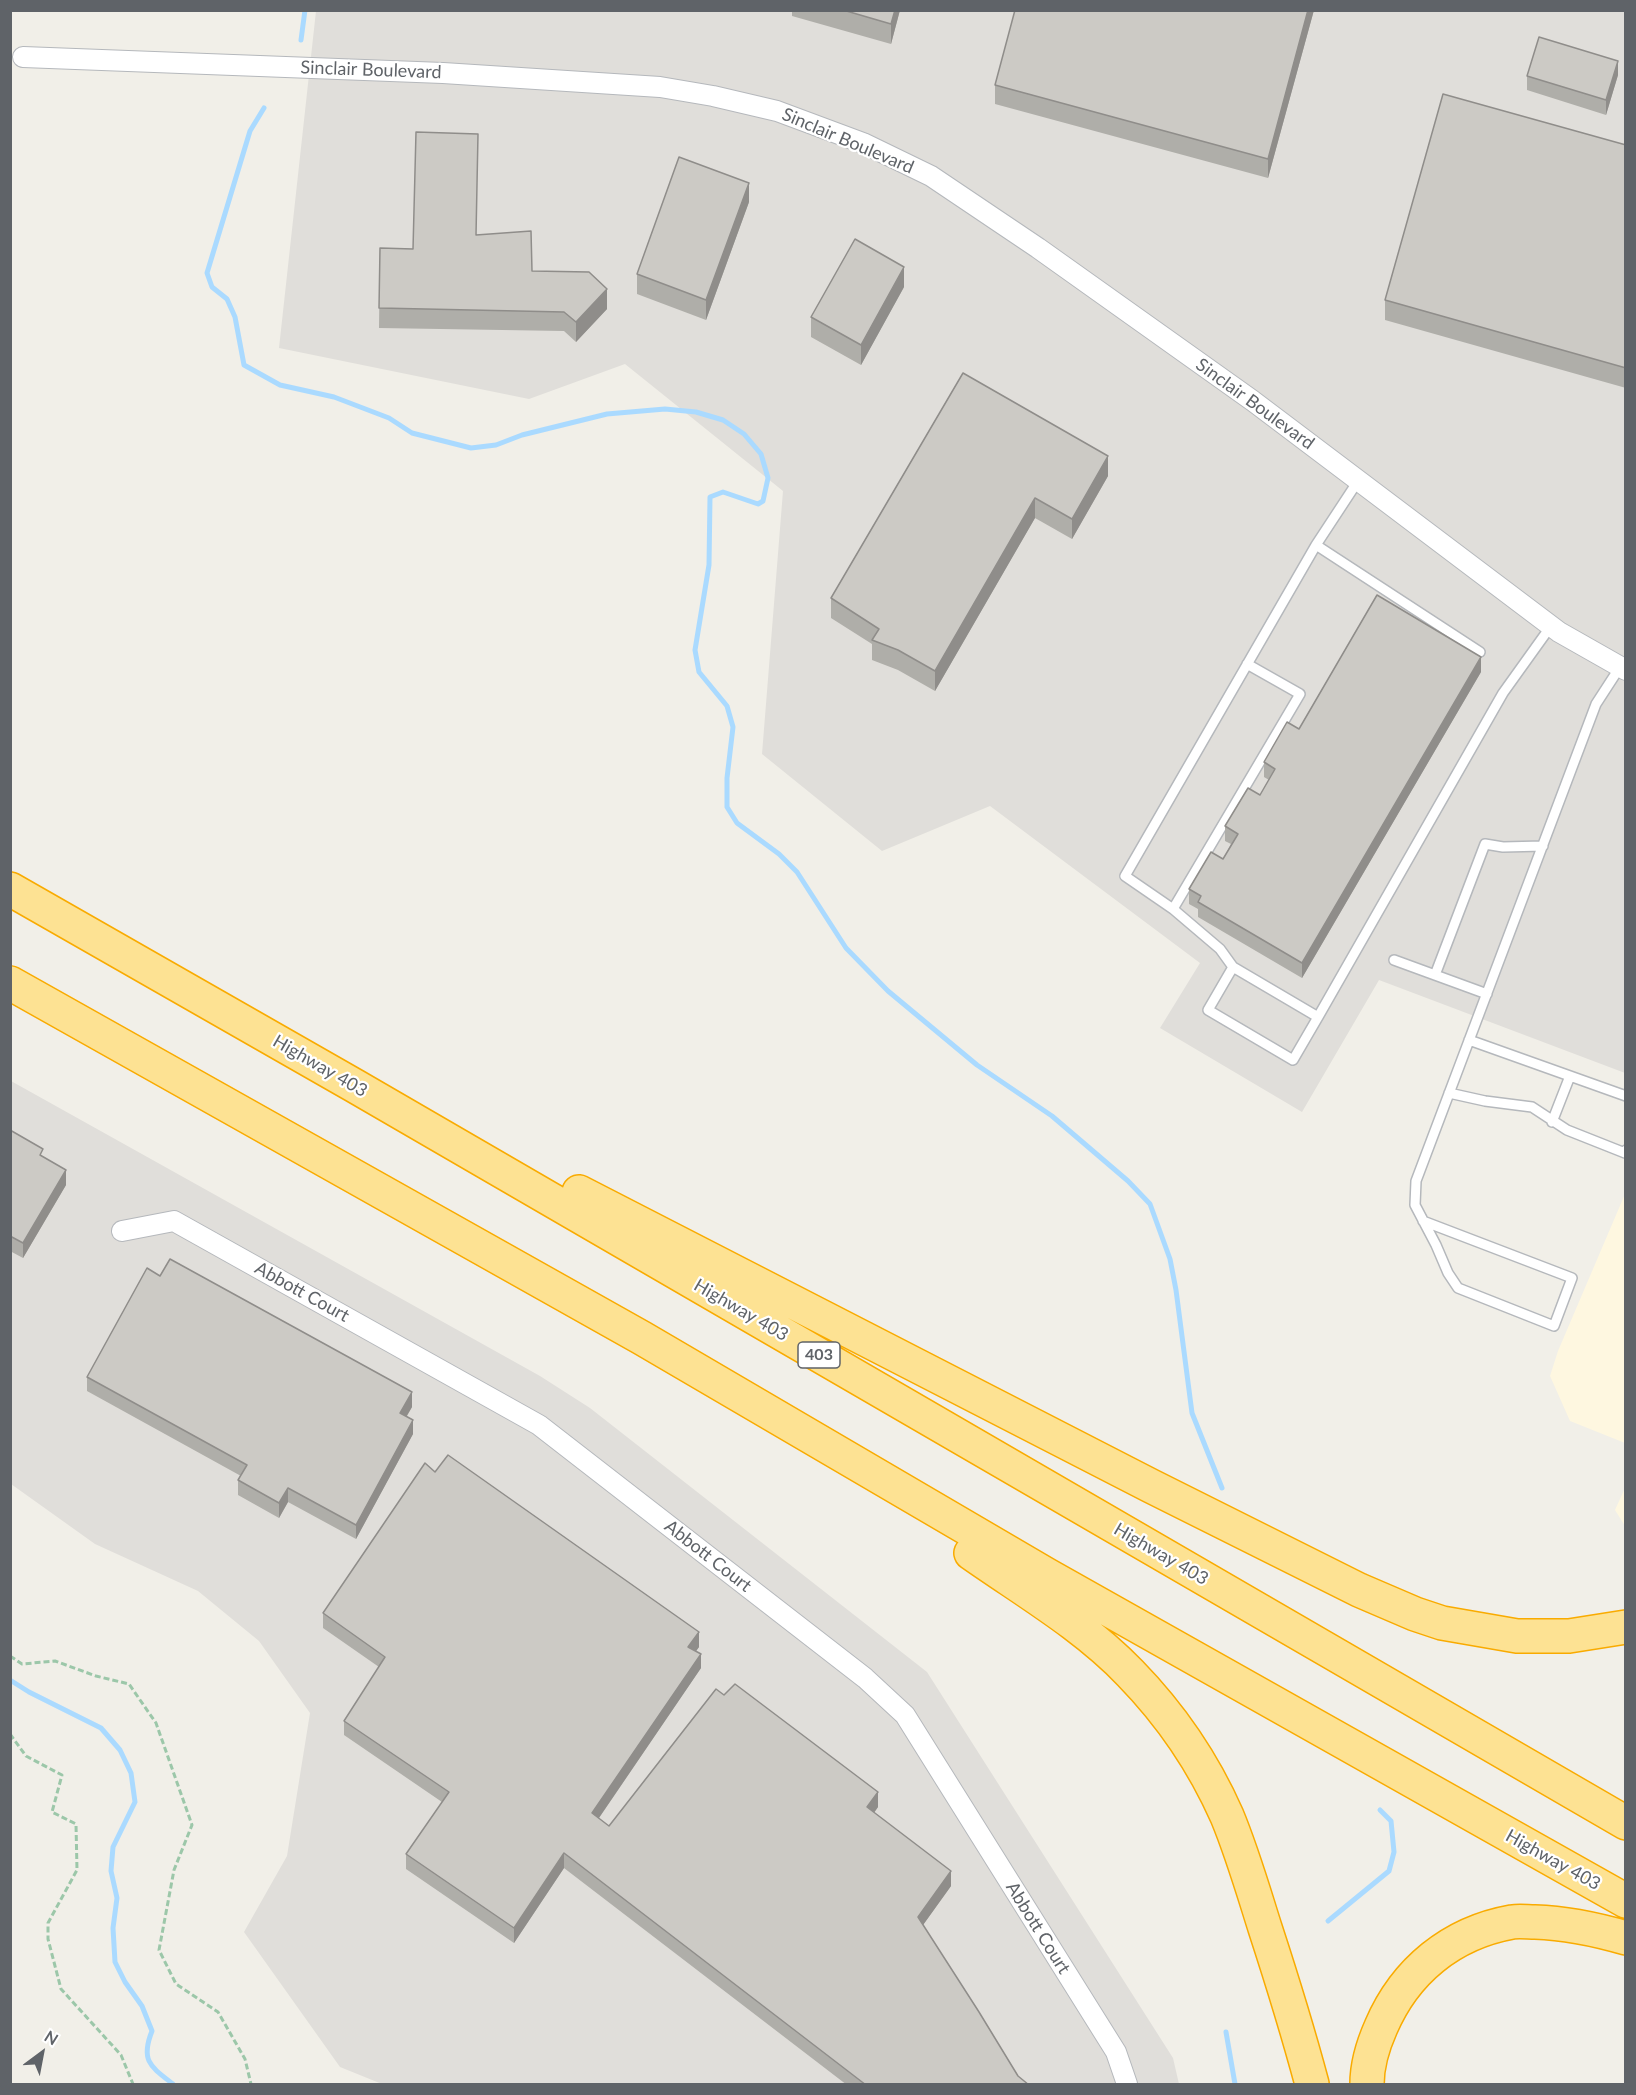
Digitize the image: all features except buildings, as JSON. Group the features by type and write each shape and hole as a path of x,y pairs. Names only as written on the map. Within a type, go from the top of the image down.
{"highway":[{"name":"Highway 403","path":"10,889 1618,1816"},
{"name":"Highway 403","path":"10,983 642,1338 1047,1575 1626,1901"},
{"path":"355,1086 421,1110 1151,1486 1359,1590 1415,1614 1442,1623 1491,1633 1543,1637 1569,1636 1626,1627"},
{"path":"642,1338 674,1370 921,1518 1085,1633 1130,1673 1178,1731 1196,1758 1226,1815 1294,2016 1312,2085"},
{"path":"1367,2085 1372,2047 1390,2006 1412,1975 1434,1956 1468,1935 1513,1922 1524,1922 1589,1927 1626,1938"}],"street":[{"name":"Sinclair Boulevard","path":"23,57 443,73 649,87 713,96 777,111 863,143 931,176 1066,268 1253,401 1551,626 1623,668"},
{"name":"Abbott Court","path":"122,1231 174,1221 539,1425 865,1678 905,1715 1116,2052 1127,2085"}],"lane":[{"path":"1318,1017 1233,967 1220,949 1173,909 1125,876 1316,545 1358,481"},
{"path":"1316,545 1480,652"},
{"path":"1233,967 1208,1010 1293,1060 1503,693 1551,626"},
{"path":"1173,909 1300,694 1247,664"},
{"path":"1424,1221 1572,1278 1554,1326 1458,1288 1448,1273 1415,1205 1416,1181 1596,704 1623,668"},
{"path":"1435,975 1485,844 1503,847 1543,846"},
{"path":"1394,960 1487,994"},
{"path":"1469,1040 1626,1096"},
{"path":"1552,1122 1570,1076"},
{"path":"1449,1093 1485,1101 1532,1107 1567,1130 1625,1153 1626,1150"}],"path":[{"path":"10,1656 22,1664 55,1661 96,1676 129,1684 156,1723 192,1825 174,1870 159,1950 176,1984 218,2012 244,2058 251,2085"},
{"path":"10,1734 26,1756 62,1775 52,1812 76,1824 77,1870 48,1923 48,1939 61,1989 121,2055 134,2085"}],"shaded area":[{"path":"316,11 1625,11 1625,1073 1379,980 1302,1112 1160,1028 1200,963 990,806 882,851 762,754 783,491 625,364 529,399 279,348"},
{"path":"11,1081 540,1376 590,1408 927,1672 1173,2058 1179,2084 382,2084 340,2067 244,1932 287,1856 310,1713 259,1641 198,1591 95,1544 11,1484"},
{"path":"1625,1194 1625,1443 1570,1421 1550,1376 1558,1351"},
{"path":"1625,1488 1626,1526 1615,1510"}],"waterway":[{"path":"301,40 305,10"},
{"path":"264,108 250,131 207,273 212,287 227,299 235,317 244,365 280,385 334,397 389,418 412,433 471,448 496,445 522,435 607,414 665,409 696,412 723,420 744,434 761,454 768,478 763,501 758,504 723,492 710,497 709,565 695,650 699,672 727,706 733,727 727,778 727,807 737,823 779,854 797,872 846,948 888,991 977,1065 1052,1116 1128,1181 1150,1204 1170,1259 1192,1413 1222,1488"},
{"path":"10,1680 101,1728 120,1750 131,1773 135,1802 113,1847 111,1871 117,1898 113,1928 115,1962 125,1982 142,2006 152,2031 147,2050 150,2062 173,2084"},
{"path":"1328,1921 1389,1871 1394,1852 1391,1821 1380,1810"},
{"path":"1226,2032 1235,2084"}]}
